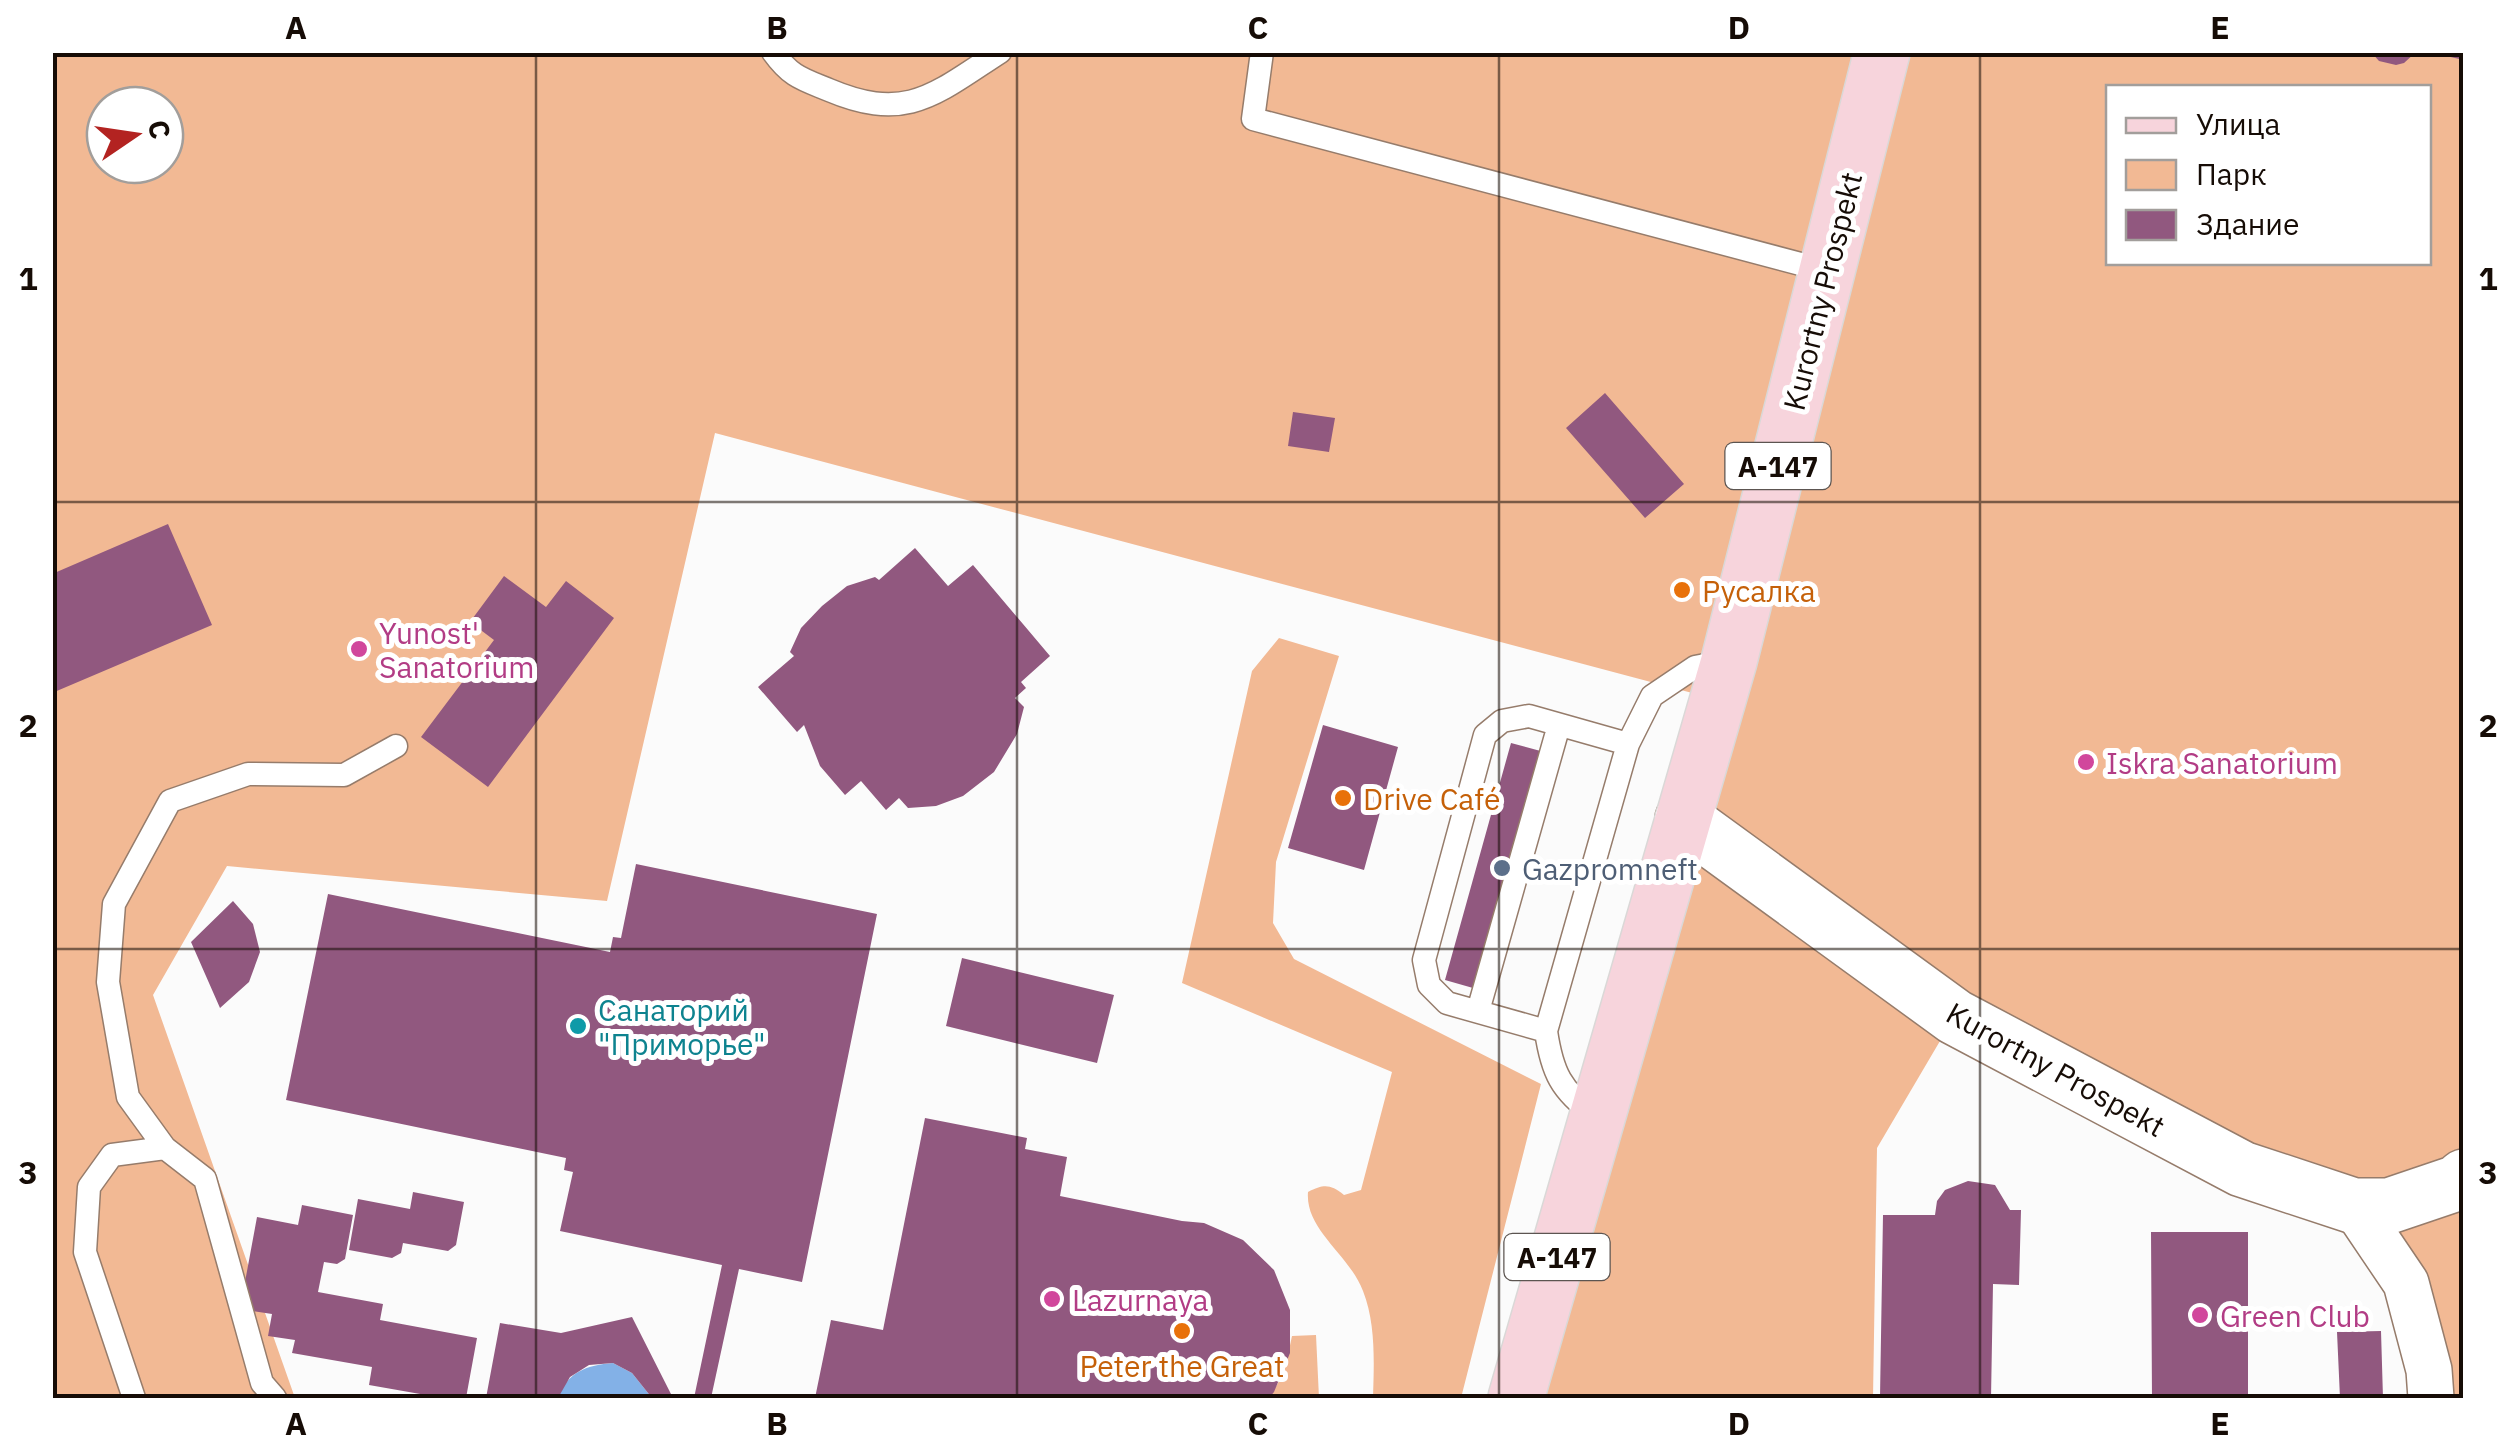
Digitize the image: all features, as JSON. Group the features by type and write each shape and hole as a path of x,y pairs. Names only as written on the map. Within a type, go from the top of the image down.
{"main road":[{"name":"Kurortny Prospekt","path":"1516,1398 1729,660 1882,52"}],"street":[{"name":"Kurortny Prospekt","path":"1683,819 1956,1017 2242,1169 2354,1206 2388,1206 2457,1182 2464,1176"},
{"path":"2354,1206 2406,1283 2429,1370 2431,1398"}],"lane":[{"path":"773,52 789,74 855,101 902,106 942,89 1000,52"},
{"path":"1262,52 1253,119 1827,271"},
{"path":"1598,1116 1574,1100 1552,1068 1546,1031 1628,744 1652,696 1694,667 1729,660"},
{"path":"1546,1031 1447,1003 1429,985 1424,960 1485,735 1502,720 1529,716 1628,744"},
{"path":"1478,1012 1559,725"},
{"path":"275,1398 262,1383 204,1179 165,1148 128,1097 108,982 114,904 170,801 248,774 344,775 396,746"},
{"path":"134,1398 85,1252 88,1188 112,1155 165,1148"}],"green space":[{"path":"52,53 2463,53 2463,1398 2435,1398 2365,1211 1950,1024 1877,1148 1873,1398 1523,1398 1726,702 715,433 607,901 227,866 153,995 295,1398 53,1398"},
{"path":"1279,638 1339,656 1276,862 1273,923 1294,959 1541,1084 1461,1398 1373,1398 1372,1330 1363,1291 1320,1230 1309,1206 1308,1192 1318,1188 1331,1187 1344,1195 1361,1190 1392,1072 1182,983 1252,671"},
{"path":"1316,1335 1319,1398 1269,1398 1284,1373 1292,1336"}],"water":[{"path":"613,1363 632,1373 652,1398 558,1398 567,1382 579,1372"}],"building":[{"path":"2371,52 2416,52 2396,65 2379,61"},
{"path":"2464,52 2464,60 2437,54"},
{"path":"1605,393 1684,484 1645,518 1566,428"},
{"path":"1293,412 1335,418 1329,452 1288,446"},
{"path":"168,524 212,625 52,693 52,574"},
{"path":"915,548 948,586 973,565 1050,656 1021,682 1026,688 1015,698 1024,707 1017,734 994,772 963,796 936,806 908,808 899,798 886,810 861,781 845,795 820,766 804,725 797,732 758,687 794,656 790,652 801,628 822,606 847,586 875,577 879,580"},
{"path":"504,576 546,607 566,581 614,618 488,787 421,737 494,640 470,622"},
{"name":"Drive Café","path":"1323,725 1398,747 1364,870 1288,848"},
{"name":"Gazpromneft","path":"1511,743 1559,756 1494,994 1445,980"},
{"name":"Санаторий \"Приморье\"","path":"636,864 877,914 802,1282 739,1269 711,1398 694,1398 722,1265 560,1231 573,1172 564,1170 566,1158 286,1100 328,894 610,952 613,937 621,938"},
{"path":"233,901 253,924 260,952 249,982 220,1008 191,942"},
{"path":"962,958 1114,995 1097,1063 946,1026"},
{"path":"925,1118 1027,1138 1025,1149 1067,1157 1060,1196 1204,1223 1243,1240 1274,1270 1290,1310 1290,1353 1274,1392 1269,1398 815,1398 831,1320 883,1330"},
{"path":"1968,1181 1995,1185 2010,1210 2021,1210 2019,1285 1993,1284 1991,1398 1880,1398 1883,1215 1935,1215 1937,1201 1945,1190"},
{"path":"413,1192 464,1202 456,1245 448,1251 403,1243 401,1253 392,1258 349,1250 358,1199 410,1209"},
{"path":"302,1205 353,1215 345,1259 337,1264 324,1262 318,1292 383,1304 380,1320 477,1338 466,1398 443,1398 369,1385 372,1367 292,1353 295,1340 268,1336 272,1314 240,1309 257,1217 298,1225"},
{"name":"Green Club","path":"2151,1232 2248,1232 2248,1398 2152,1398"},
{"path":"632,1317 673,1398 652,1398 632,1373 613,1363 589,1365 570,1377 558,1398 486,1398 500,1323 561,1333"},
{"path":"2381,1331 2383,1398 2340,1398 2337,1332"}],"place":[{"name":"Русалка","path":"1682,590"},
{"name":"Yunost' Sanatorium","path":"359,649"},
{"name":"Iskra Sanatorium","path":"2086,762"},
{"name":"Drive Café","path":"1343,798"},
{"name":"Gazpromneft","path":"1502,868"},
{"name":"Санаторий \"Приморье\"","path":"578,1026"},
{"name":"Lazurnaya","path":"1052,1299"},
{"name":"Green Club","path":"2200,1315"},
{"name":"Peter the Great","path":"1182,1331"}]}
